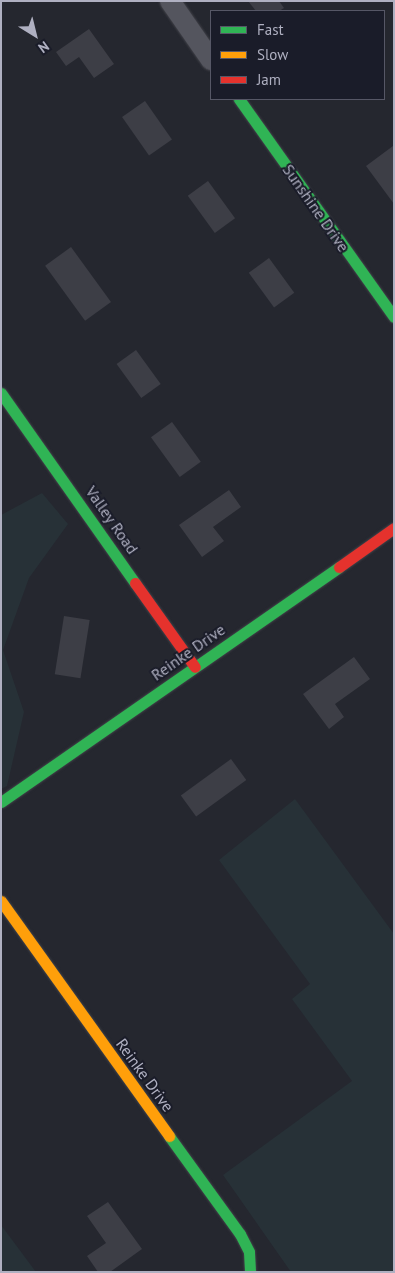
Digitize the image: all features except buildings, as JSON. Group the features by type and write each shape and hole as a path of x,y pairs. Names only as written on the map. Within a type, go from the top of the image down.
{"street":[{"path":"170,1 210,59"},
{"name":"Sunshine Drive","path":"240,100 394,317"},
{"name":"Valley Road","path":"1,393 195,667"},
{"name":"Reinke Drive","path":"1,802 394,528"},
{"name":"Reinke Drive","path":"1,901 240,1234 249,1252 250,1272"}],"shaded area":[{"path":"42,493 68,524 29,578 3,650 24,712 7,786 1,789 1,515"},
{"path":"295,799 394,934 394,1272 291,1272 223,1175 352,1081 292,999 310,984 219,860"},
{"path":"1,1225 36,1272 1,1272"}],"traffic: fast":[{"path":"240,100 394,317"},
{"path":"1,393 135,583"},
{"path":"1,802 339,567"},
{"path":"169,1136 240,1234 249,1252 250,1272"}],"traffic: slow":[{"path":"1,901 169,1136"}],"traffic: jam":[{"path":"339,567 394,528"},
{"path":"135,583 195,667"}]}
